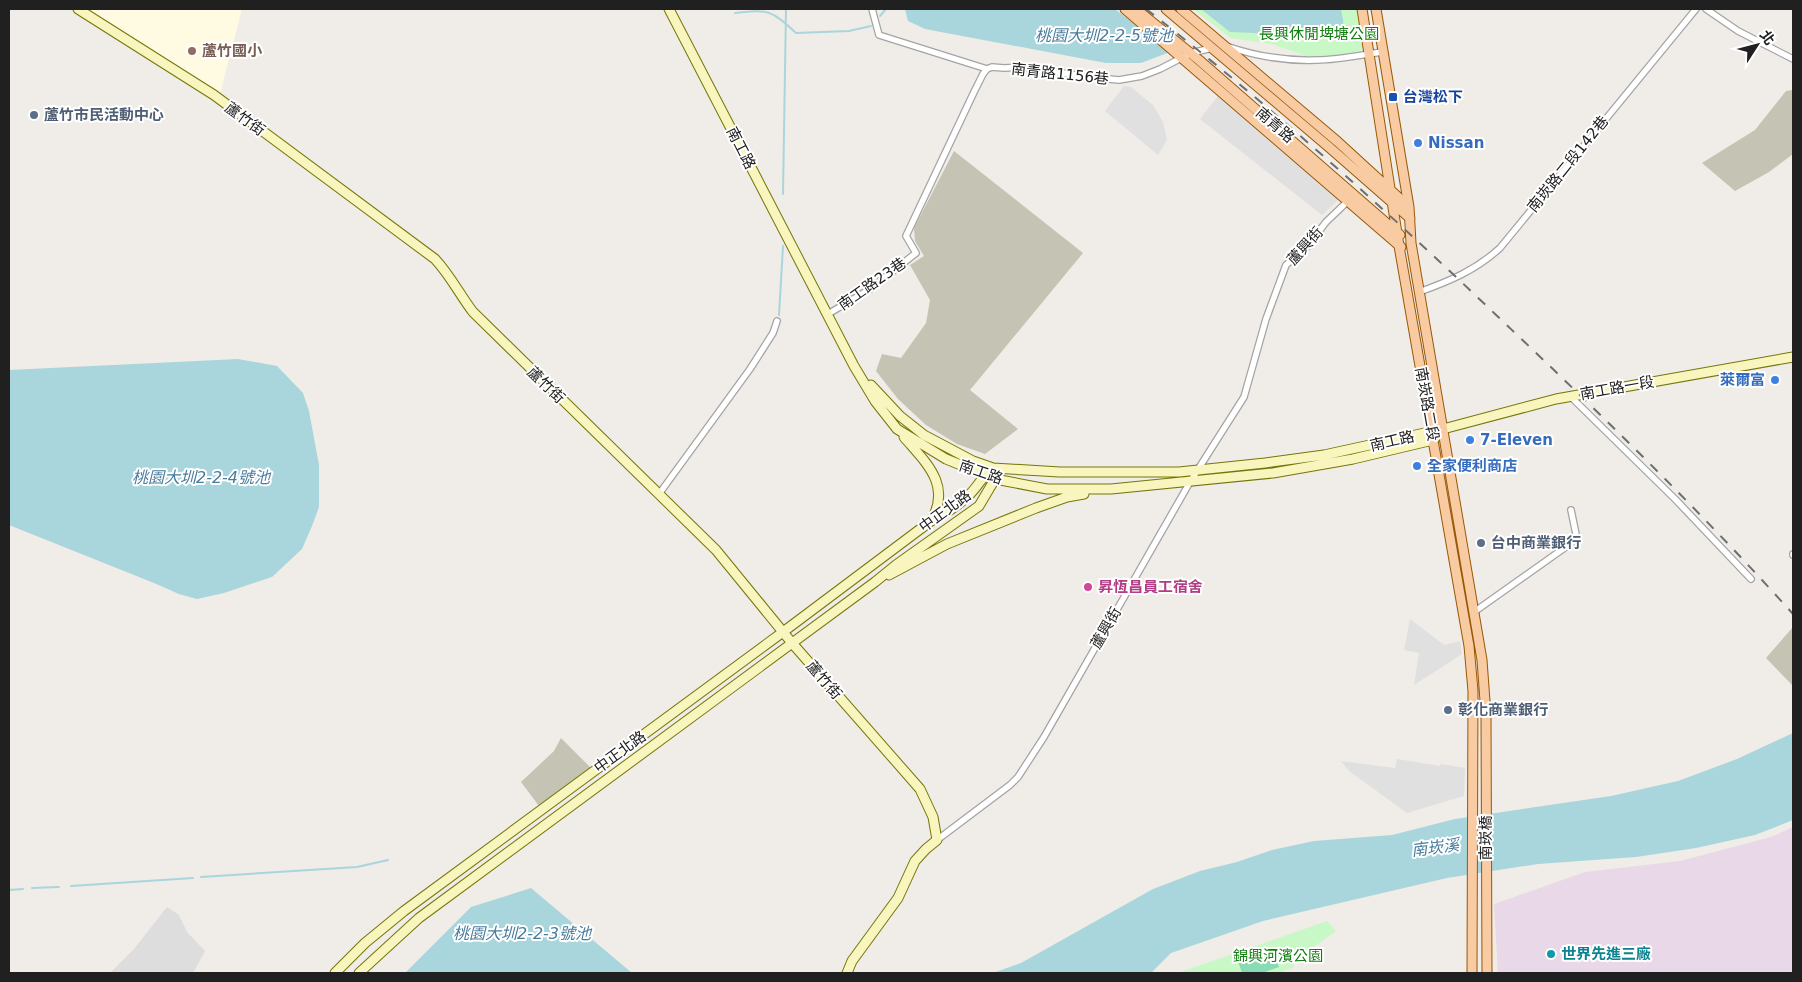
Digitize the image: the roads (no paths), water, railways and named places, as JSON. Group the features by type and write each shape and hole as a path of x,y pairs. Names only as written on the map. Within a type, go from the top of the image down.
{"main road":[{"path":"1125,9 1187,55 1399,246 1413,256"},
{"name":"南青路","path":"1136,9 1187,55 1318,162 1411,243"},
{"name":"南青路","path":"1166,9 1410,218"},
{"path":"1181,9 1338,142 1409,207"},
{"name":"南崁路二段","path":"1362,9 1399,234 1399,246 1470,651 1473,691 1474,801"},
{"name":"南崁路二段","path":"1376,9 1409,207 1413,256 1482,660 1486,715 1486,798"},
{"name":"南崁橋","path":"1486,798 1487,973"},
{"name":"南崁橋","path":"1472,973 1474,801"}],"street":[{"name":"蘆竹街","path":"78,9 214,95 435,259 448,273 457,290 473,312 716,550 792,643 920,789 933,817 937,840"},
{"name":"南工路","path":"669,9 854,366 875,401 897,429 946,459 996,479 1047,488 1111,489 1273,473 1353,459 1433,436 1442,429"},
{"path":"872,9 879,35 987,69"},
{"name":"南崁路二段142巷","path":"1419,292 1451,281 1488,259 1500,248 1696,9"},
{"path":"1706,9 1738,31 1793,60"},
{"path":"1226,46 1245,52 1298,60 1318,60 1382,52"},
{"name":"南青路1156巷","path":"987,69 992,66 1004,68 1021,67 1119,80 1142,76 1187,55 1226,46"},
{"name":"南工路23巷","path":"828,314 870,289 916,253 906,236 982,74 987,69"},
{"name":"蘆興街","path":"847,973 852,961 898,898 915,861 937,840 1018,778 1044,737 1190,482 1244,397 1266,319 1286,265 1307,247 1326,222 1349,200"},
{"path":"659,494 750,369 773,333 777,321"},
{"name":"南工路一段","path":"1442,429 1570,396 1793,357"},
{"name":"南工路","path":"854,366 900,416 924,435 973,461 994,468 1060,472 1163,472 1266,463 1433,436"},
{"path":"1570,396 1675,499 1751,579"},
{"path":"897,429 930,467 936,480 938,500 931,522"},
{"path":"994,468 996,479"},
{"name":"中正北路","path":"335,973 365,943 404,911 931,522 944,515 968,496 980,484 985,474 994,468"},
{"name":"中正北路","path":"359,973 419,918 896,565 979,506 996,479"},
{"path":"875,582 948,544 1009,518 1067,497 1111,489"},
{"path":"1474,612 1577,540 1571,510"}],"water":[{"name":"桃園大圳2-2-5號池","path":"905,9 1115,9 1170,52 1141,63 1106,63 925,29 908,21"},
{"name":"桃園大圳2-2-5號池","path":"1201,9 1341,9 1346,37 1230,32"},
{"name":"桃園大圳2-2-4號池","path":"238,359 277,366 303,393 309,411 319,465 319,507 312,526 302,549 272,577 224,593 197,599 179,594 9,525 9,370"},
{"name":"南崁溪","path":"1793,733 1793,820 1755,835 1696,848 1636,857 1538,864 1447,878 1263,921 1171,953 1151,973 993,973 1021,963 1153,889 1200,871 1237,862 1272,850 1314,841 1392,835 1455,819 1611,796 1678,781 1737,759"},
{"name":"桃園大圳2-2-3號池","path":"531,888 632,973 405,973 471,907"}],"waterway":[{"path":"783,194 786,9"},
{"path":"880,16 886,9"},
{"path":"735,13 755,11 769,13 781,20 796,33 849,31 871,26"},
{"path":"779,315 783,246"},
{"path":"201,877 357,867 388,860"},
{"path":"71,886 193,878"},
{"path":"32,888 59,887"},
{"path":"9,890 23,889"}],"railway":[{"path":"1146,9 1288,125 1425,248 1621,435 1725,541 1793,614"}],"place":[{"name":"蘆竹國小","path":"192,51"},
{"name":"台灣松下","path":"1393,97"},
{"name":"蘆竹市民活動中心","path":"34,115"},
{"name":"Nissan","path":"1418,143"},
{"name":"萊爾富","path":"1775,380"},
{"name":"7-Eleven","path":"1470,440"},
{"name":"全家便利商店","path":"1417,466"},
{"name":"台中商業銀行","path":"1481,543"},
{"name":"昇恆昌員工宿舍","path":"1088,587"},
{"name":"彰化商業銀行","path":"1448,710"},
{"name":"世界先進三廠","path":"1551,954"}],"park label":[{"name":"長興休閒埤塘公園","path":"1319,34"},
{"name":"錦興河濱公園","path":"1278,956"}]}
